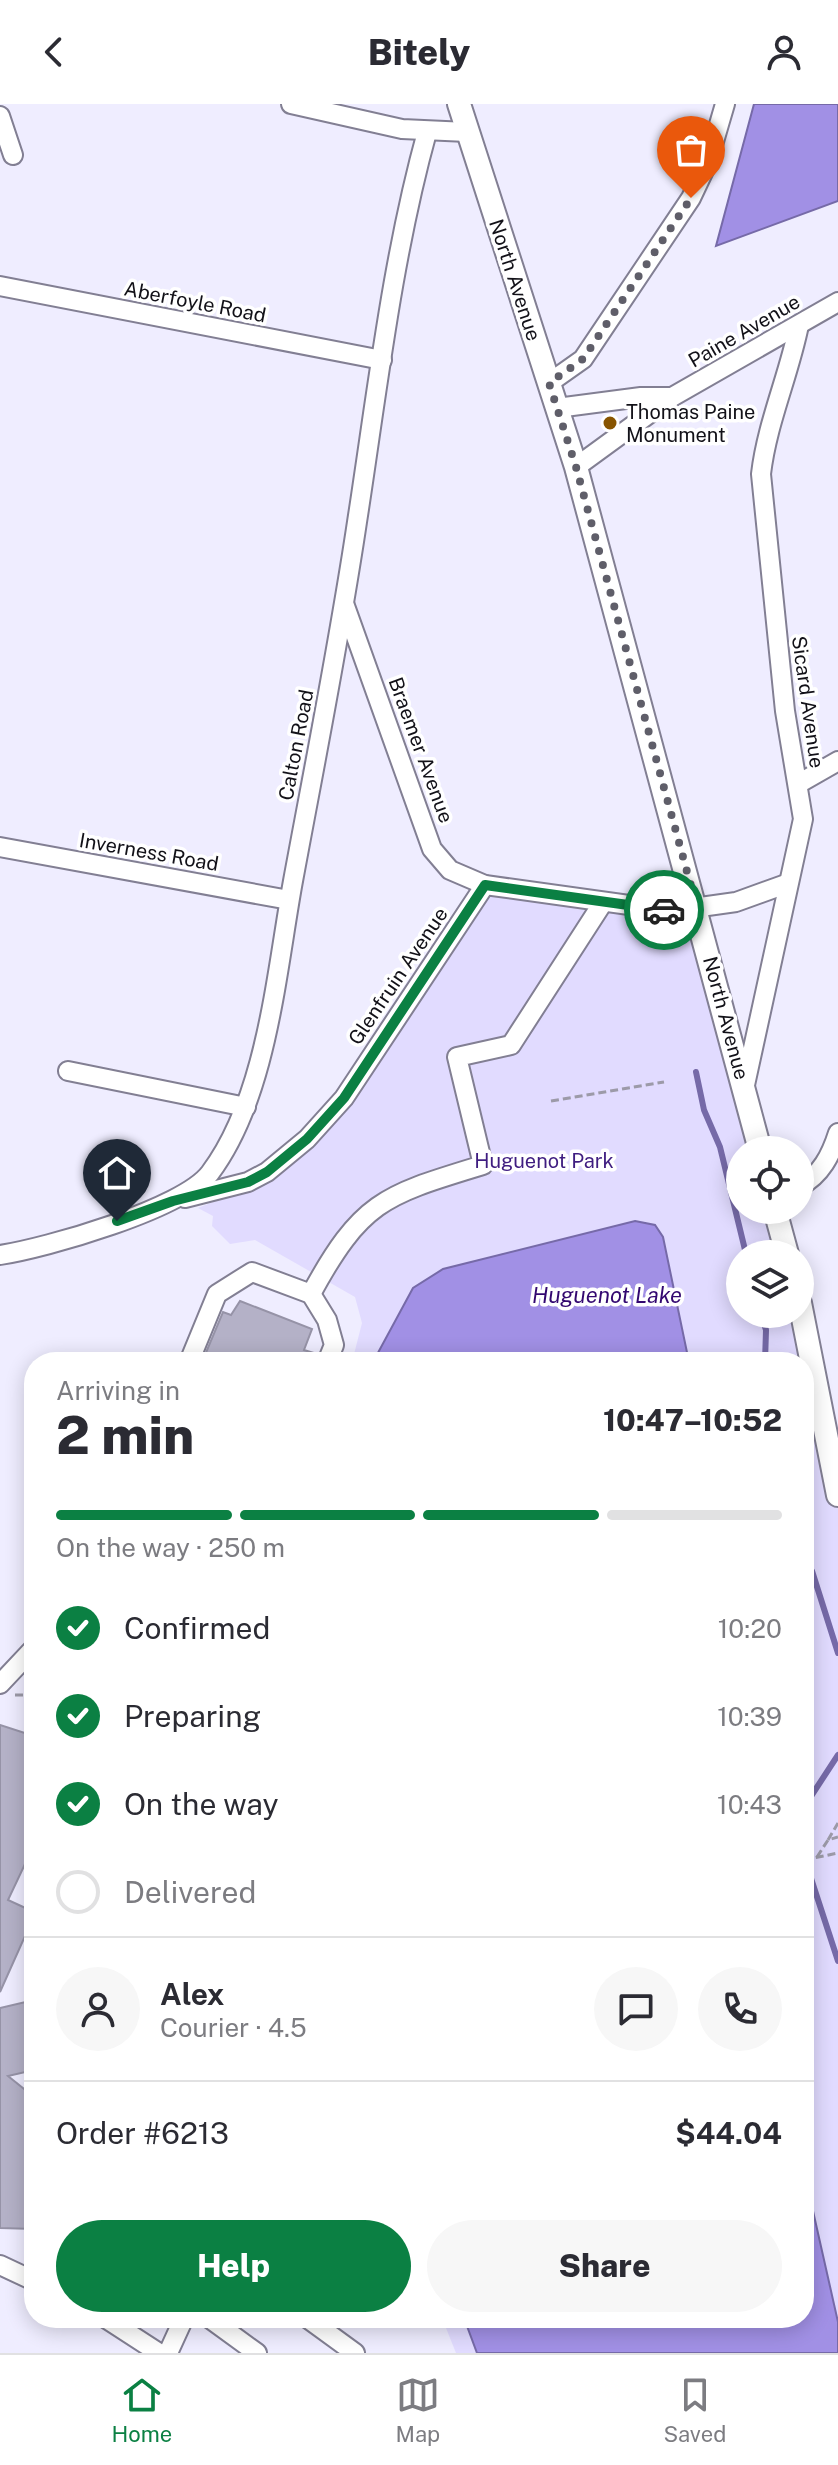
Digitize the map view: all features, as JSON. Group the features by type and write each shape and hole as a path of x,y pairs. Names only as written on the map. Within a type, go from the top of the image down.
{"main road":[{"name":"North Avenue","path":"459,104 576,467 757,1136"},
{"path":"805,1328 810,1352"},
{"path":"814,1373 837,1489"}],"street":[{"path":"291,104 339,117 427,132 467,132"},
{"path":"549,383 583,359 691,198 708,162 725,104"},
{"path":"0,116 13,155"},
{"name":"Calton Road","path":"0,1255 33,1250 173,1201 207,1177 234,1136 246,1107 289,900 344,604 382,360 427,132"},
{"name":"Aberfoyle Road","path":"0,286 382,360"},
{"name":"Paine Avenue","path":"576,467 672,397 838,302"},
{"name":"Sicard Avenue","path":"745,1085 786,884 801,838 803,819 785,711 761,474 764,446 790,369 799,325"},
{"name":"Paine Avenue","path":"557,408 641,397 672,397"},
{"name":"Braemer Avenue","path":"344,604 432,849 450,870 485,885"},
{"path":"798,784 838,761"},
{"name":"Inverness Road","path":"0,847 289,900"},
{"path":"485,885 602,904 672,911 736,902 786,884"},
{"name":"Glenfruin Avenue","path":"173,1201 248,1182 267,1172 307,1139 344,1098 485,885"},
{"path":"311,1294 334,1251 365,1213 404,1190 483,1165 457,1057 511,1045 602,904"},
{"path":"68,1071 246,1107"},
{"path":"814,1176 831,1155 838,1136"},
{"path":"193,1352 217,1294 252,1272 311,1294 327,1320 334,1345 331,1352"},
{"path":"0,1684 24,1659"},
{"path":"0,2265 24,2276"},
{"path":"118,2328 148,2350"},
{"path":"168,2353 180,2328"},
{"path":"223,2328 257,2353"},
{"path":"321,2328 355,2353"}],"path":[{"path":"551,1101 664,1082"},
{"path":"817,1857 838,1823"},
{"path":"828,1840 838,1837"},
{"path":"814,1858 838,1853"}],"green space":[{"name":"Huguenot Park","path":"488,892 690,922 744,1136 726,1136 726,1224 766,1224 770,1240 726,1240 726,1328 793,1328 799,1352 355,1352 362,1323 355,1297 255,1240 230,1244 212,1226 213,1216 198,1208 250,1187 332,1124"},
{"path":"814,1406 838,1493 838,2353 456,2353 446,2328 814,2328"}],"water":[{"path":"754,104 838,104 838,201 716,246"},
{"name":"Huguenot Lake","path":"635,1221 655,1225 663,1237 687,1352 378,1352 413,1288 443,1269"},
{"path":"814,2215 838,2322 838,2353 477,2353 468,2328 814,2328"}],"building":[{"path":"240,1301 312,1329 304,1350 310,1352 206,1352 223,1312 231,1315"},
{"path":"0,1725 24,1733 24,1866 8,1900 24,1907 24,1938 0,1992"},
{"path":"24,2002 24,2072 8,2076 24,2089 24,2229 0,2228 0,2008"}],"waterway":[{"path":"696,1072 704,1110 720,1147 743,1240"},
{"path":"765,1328 765,1352"},
{"path":"814,1577 838,1653"},
{"path":"814,1792 838,1755"},
{"path":"814,1888 838,1961"}],"way so far":[{"path":"664,910 697,908 576,467 549,383 583,359 691,198"}],"place":[{"name":"Thomas Paine Monument","path":"610,423"}],"route":[{"path":"117,1221 173,1201 248,1182 267,1172 307,1139 344,1098 485,885 602,904 664,910"}]}
